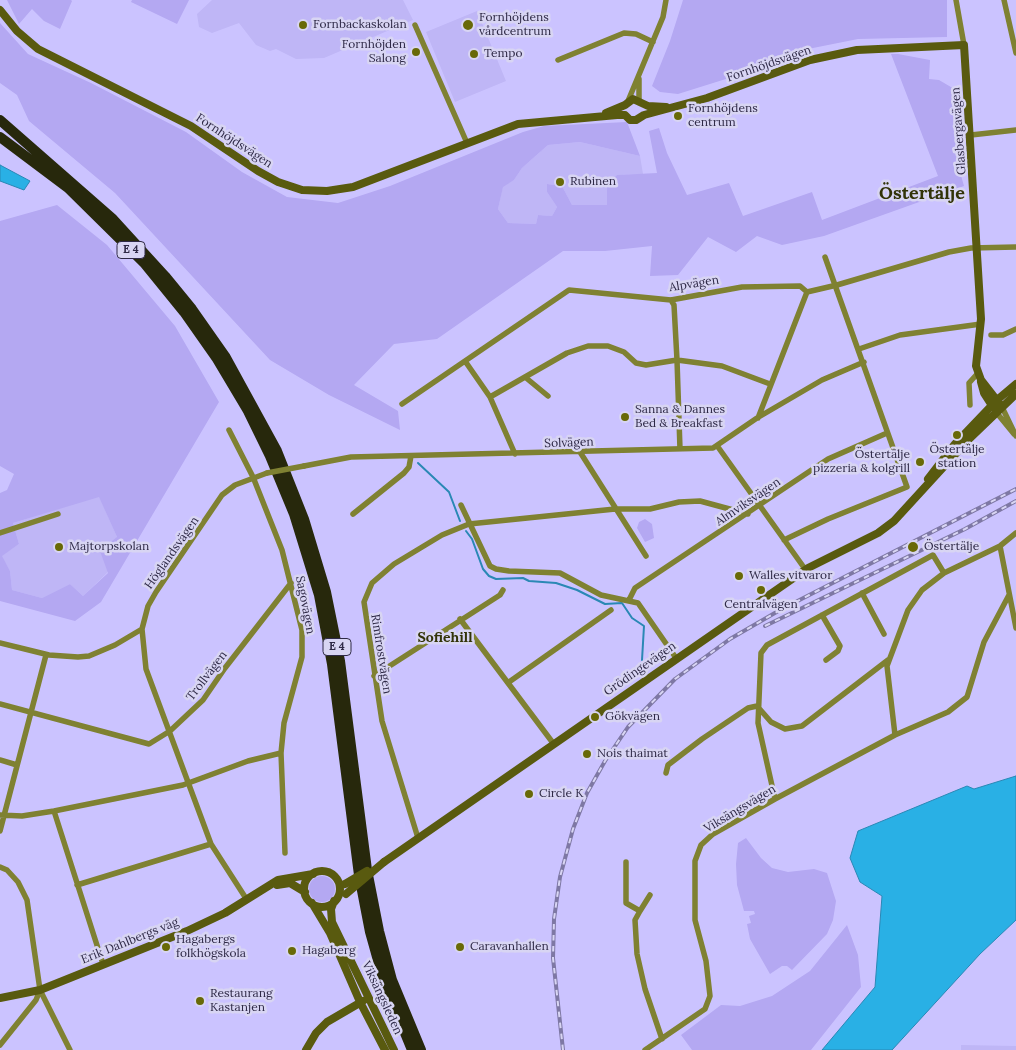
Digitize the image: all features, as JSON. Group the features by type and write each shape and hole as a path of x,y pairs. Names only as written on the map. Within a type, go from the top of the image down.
{"highway":[{"path":"0,120 34,151"},
{"name":"E 4","path":"0,127 73,182 113,219 166,276 225,356 277,451 304,519 326,592 340,661 367,870 379,930 392,980 421,1050"},
{"name":"E 4","path":"0,137 68,188 145,264 184,312 217,359 248,411 270,456 294,514 318,595 332,664 359,875 370,932 384,982 412,1050"}],"street":[{"path":"625,115 626,103 663,17 666,0"},
{"name":"Glasbergavägen","path":"956,0 964,45 978,248 981,324 976,360 979,377"},
{"path":"1004,0 1016,53"},
{"name":"Fornhöjdsvägen","path":"0,10 17,32 38,49 191,126 258,171 278,182 302,190 327,191 353,187 518,124 596,116 625,115 633,120 640,119 644,114 706,98 810,60 857,50 964,45"},
{"path":"415,25 467,143"},
{"path":"558,60 624,33 636,34 653,42"},
{"path":"640,72 641,102 644,114"},
{"name":"Fornhöjdsvägen","path":"596,116 626,103 641,102 673,108"},
{"path":"971,135 1016,130"},
{"name":"Alpvägen","path":"402,404 569,290 671,300 742,287 800,286 808,292 837,286 930,258 978,248 1016,247"},
{"path":"784,540 828,519 907,487 826,257"},
{"path":"757,418 808,292"},
{"path":"671,300 674,305 678,360 680,449"},
{"path":"859,349 900,335 981,324"},
{"path":"991,335 1003,335 1016,329"},
{"path":"490,397 567,353 588,346 608,346 646,365 678,360 722,366 770,384"},
{"path":"465,361 490,397 515,454"},
{"path":"805,569 718,447 757,418 822,380 864,362"},
{"path":"525,377 548,396"},
{"path":"970,404 969,383 979,377 1016,436"},
{"name":"Grödingevägen","path":"913,502 955,444 994,402 1016,384"},
{"name":"Grödingevägen","path":"312,903 326,906 346,894 384,862 805,569 878,533 894,522 970,438 1016,394"},
{"name":"Sagovägen","path":"229,430 253,477 282,550 302,630 302,657 284,723 281,753 285,853"},
{"name":"Almviksvägen","path":"629,600 636,588 828,459 887,433"},
{"name":"Solvägen","path":"253,477 351,457 718,447"},
{"path":"580,452 614,509 646,556"},
{"path":"353,514 404,473 409,467 411,456"},
{"name":"Höglandsvägen","path":"142,629 148,606 156,592 222,495 253,477"},
{"name":"Rimfrostvägen","path":"418,838 390,752 374,676 364,602 372,584 394,564 442,535 469,524 614,509 650,509 679,502 700,501 748,514"},
{"path":"461,505 490,566 496,569 560,574 601,594 638,603 644,609 676,658"},
{"path":"0,532 58,514"},
{"path":"895,734 887,666 888,659 908,610 922,590 944,573 1000,546 1016,533"},
{"path":"1000,546 1016,627"},
{"path":"775,799 758,723 757,706 761,653 767,646 933,555 944,573"},
{"name":"Trollvägen","path":"0,704 149,744 170,732 203,700 225,668 291,583"},
{"path":"374,676 500,595 503,590"},
{"path":"862,593 884,634"},
{"name":"Viksängsvägen","path":"646,1050 705,1009 710,996 706,961 695,920 695,861 701,845 713,834 775,799 895,734 948,712 967,697 984,642 1009,595"},
{"path":"509,682 611,610"},
{"path":"822,615 840,646 838,651 826,660"},
{"path":"460,619 553,743"},
{"path":"0,643 46,655 62,657 89,656 115,645 142,629 146,669 210,844 247,900"},
{"path":"0,830 2,816 46,655"},
{"path":"757,706 770,722 786,729 802,726 888,659"},
{"path":"666,773 668,765 702,739 748,708 757,706"},
{"path":"2,816 22,816 54,811 189,783 248,761 281,753"},
{"path":"0,760 17,765"},
{"path":"54,811 104,964"},
{"path":"77,885 210,844"},
{"name":"Grödingevägen","path":"342,882 384,862"},
{"path":"626,862 626,903 640,911"},
{"path":"0,868 7,870 18,882 27,900 40,990 70,1050"},
{"path":"312,903 305,892 305,884 313,874 327,872 342,882 335,900"},
{"name":"Erik Dahlbergs väg","path":"0,998 40,990 187,931 247,900 278,880 313,874"},
{"name":"Erik Dahlbergs väg","path":"263,890 285,883 297,886 305,892"},
{"path":"650,895 635,920 637,954 645,988 662,1039"},
{"name":"Viksängsleden","path":"335,900 331,909 332,922 394,1050"},
{"name":"Viksängsleden","path":"312,903 330,933 360,1002 385,1050"},
{"path":"0,1045 36,1000 40,990"},
{"path":"306,1050 316,1034 327,1022 360,1002 370,999"}],"shaded area":[{"path":"7,0 72,1 60,29 44,21 32,9 19,24"},
{"path":"132,0 189,0 177,24 131,2"},
{"path":"212,0 403,0 413,20 324,58 296,59 276,49 270,51 256,45 239,23 212,33 199,27 197,14"},
{"path":"683,0 947,0 947,37 858,39 808,49 745,73 678,94 660,92 652,86 670,41"},
{"path":"477,11 506,81 455,102 426,32"},
{"path":"0,23 28,54 91,83 186,132 242,172 287,197 338,203 390,186 523,132 544,126 627,122 640,156 580,142 548,145 522,168 514,180 503,187 498,209 508,223 536,224 538,215 552,216 557,207 547,192 547,184 562,186 572,205 607,205 607,186 617,175 657,173 649,131 659,128 667,153 687,195 729,183 743,216 812,192 822,220 938,176 891,54 930,60 929,79 939,80 956,90 960,119 960,172 964,186 824,236 782,245 757,236 736,252 708,237 678,275 650,276 652,246 605,251 563,251 437,339 394,344 354,385 398,411 400,430 329,395 270,360 115,193 29,121 17,95 0,83"},
{"name":"Rubinen","path":"580,142 640,156 643,174 617,175 607,205 572,205 562,186 547,184 547,192 557,207 552,216 538,215 536,224 508,223 498,209 503,186 514,180 522,168 548,145"},
{"path":"57,205 107,245 175,326 219,402 101,602 75,621 0,601 0,493 7,490 14,474 0,466 0,221","holes":["99,497 117,537 100,551 108,573 83,596 70,584 42,598 12,590 10,571 2,556 19,544 13,523"]},
{"name":"Majtorpskolan","path":"99,496 117,537 108,572 83,596 70,584 42,598 12,590 10,571 1,556 19,544 13,523"},
{"path":"645,519 652,524 654,538 645,542 637,528 639,522"},
{"path":"746,838 761,858 772,868 788,872 814,869 827,873 836,901 833,920 827,934 792,970 787,966 782,966 770,974 750,939 747,924 751,923 749,916 755,914 754,911 744,911 737,885 736,864 738,843"},
{"path":"322,876 331,880 335,889 331,898 322,902 313,898 309,889 313,880"},
{"path":"847,925 858,955 861,987 811,1050 692,1050 681,1035 721,1005 740,1006 772,996 810,971"},
{"path":"961,1045 1016,1046 1016,1050 961,1050"}],"water":[{"path":"0,165 30,181 24,190 0,181"},
{"path":"1016,776 1016,920 980,954 892,1050 822,1050 875,987 882,896 860,882 850,858 858,831 967,786 974,789"}],"waterway":[{"path":"418,463 449,492 460,521"},
{"path":"466,531 472,539 483,569 489,576 496,579 523,578 529,581 556,583 577,590 605,604 622,603 632,618 644,626 642,660"}],"railway":[{"path":"563,1050 553,958 554,919 560,877 573,829 587,793 605,761 628,727 675,679 730,639 780,610 1016,489"},
{"path":"765,626 965,529 1016,501"}],"place":[{"name":"Fornbackaskolan","path":"303,25"},
{"name":"Fornhöjdens vårdcentrum","path":"468,25"},
{"name":"Fornhöjden Salong","path":"416,52"},
{"name":"Tempo","path":"474,54"},
{"name":"Fornhöjdens centrum","path":"678,116"},
{"name":"Rubinen","path":"560,182"},
{"name":"Sanna & Dannes Bed & Breakfast","path":"625,417"},
{"name":"Östertälje station","path":"957,435"},
{"name":"Östertälje pizzeria & kolgrill","path":"920,462"},
{"name":"Majtorpskolan","path":"59,547"},
{"name":"Östertälje","path":"913,547"},
{"name":"Walles vitvaror","path":"739,576"},
{"name":"Centralvägen","path":"761,590"},
{"name":"Gökvägen","path":"595,717"},
{"name":"Nois thaimat","path":"587,754"},
{"name":"Circle K","path":"529,794"},
{"name":"Hagabergs folkhögskola","path":"166,947"},
{"name":"Caravanhallen","path":"460,947"},
{"name":"Hagaberg","path":"292,951"},
{"name":"Restaurang Kastanjen","path":"200,1001"}],"district":[{"name":"Östertälje","path":"922,194"},
{"name":"Sofiehill","path":"445,638"}]}
